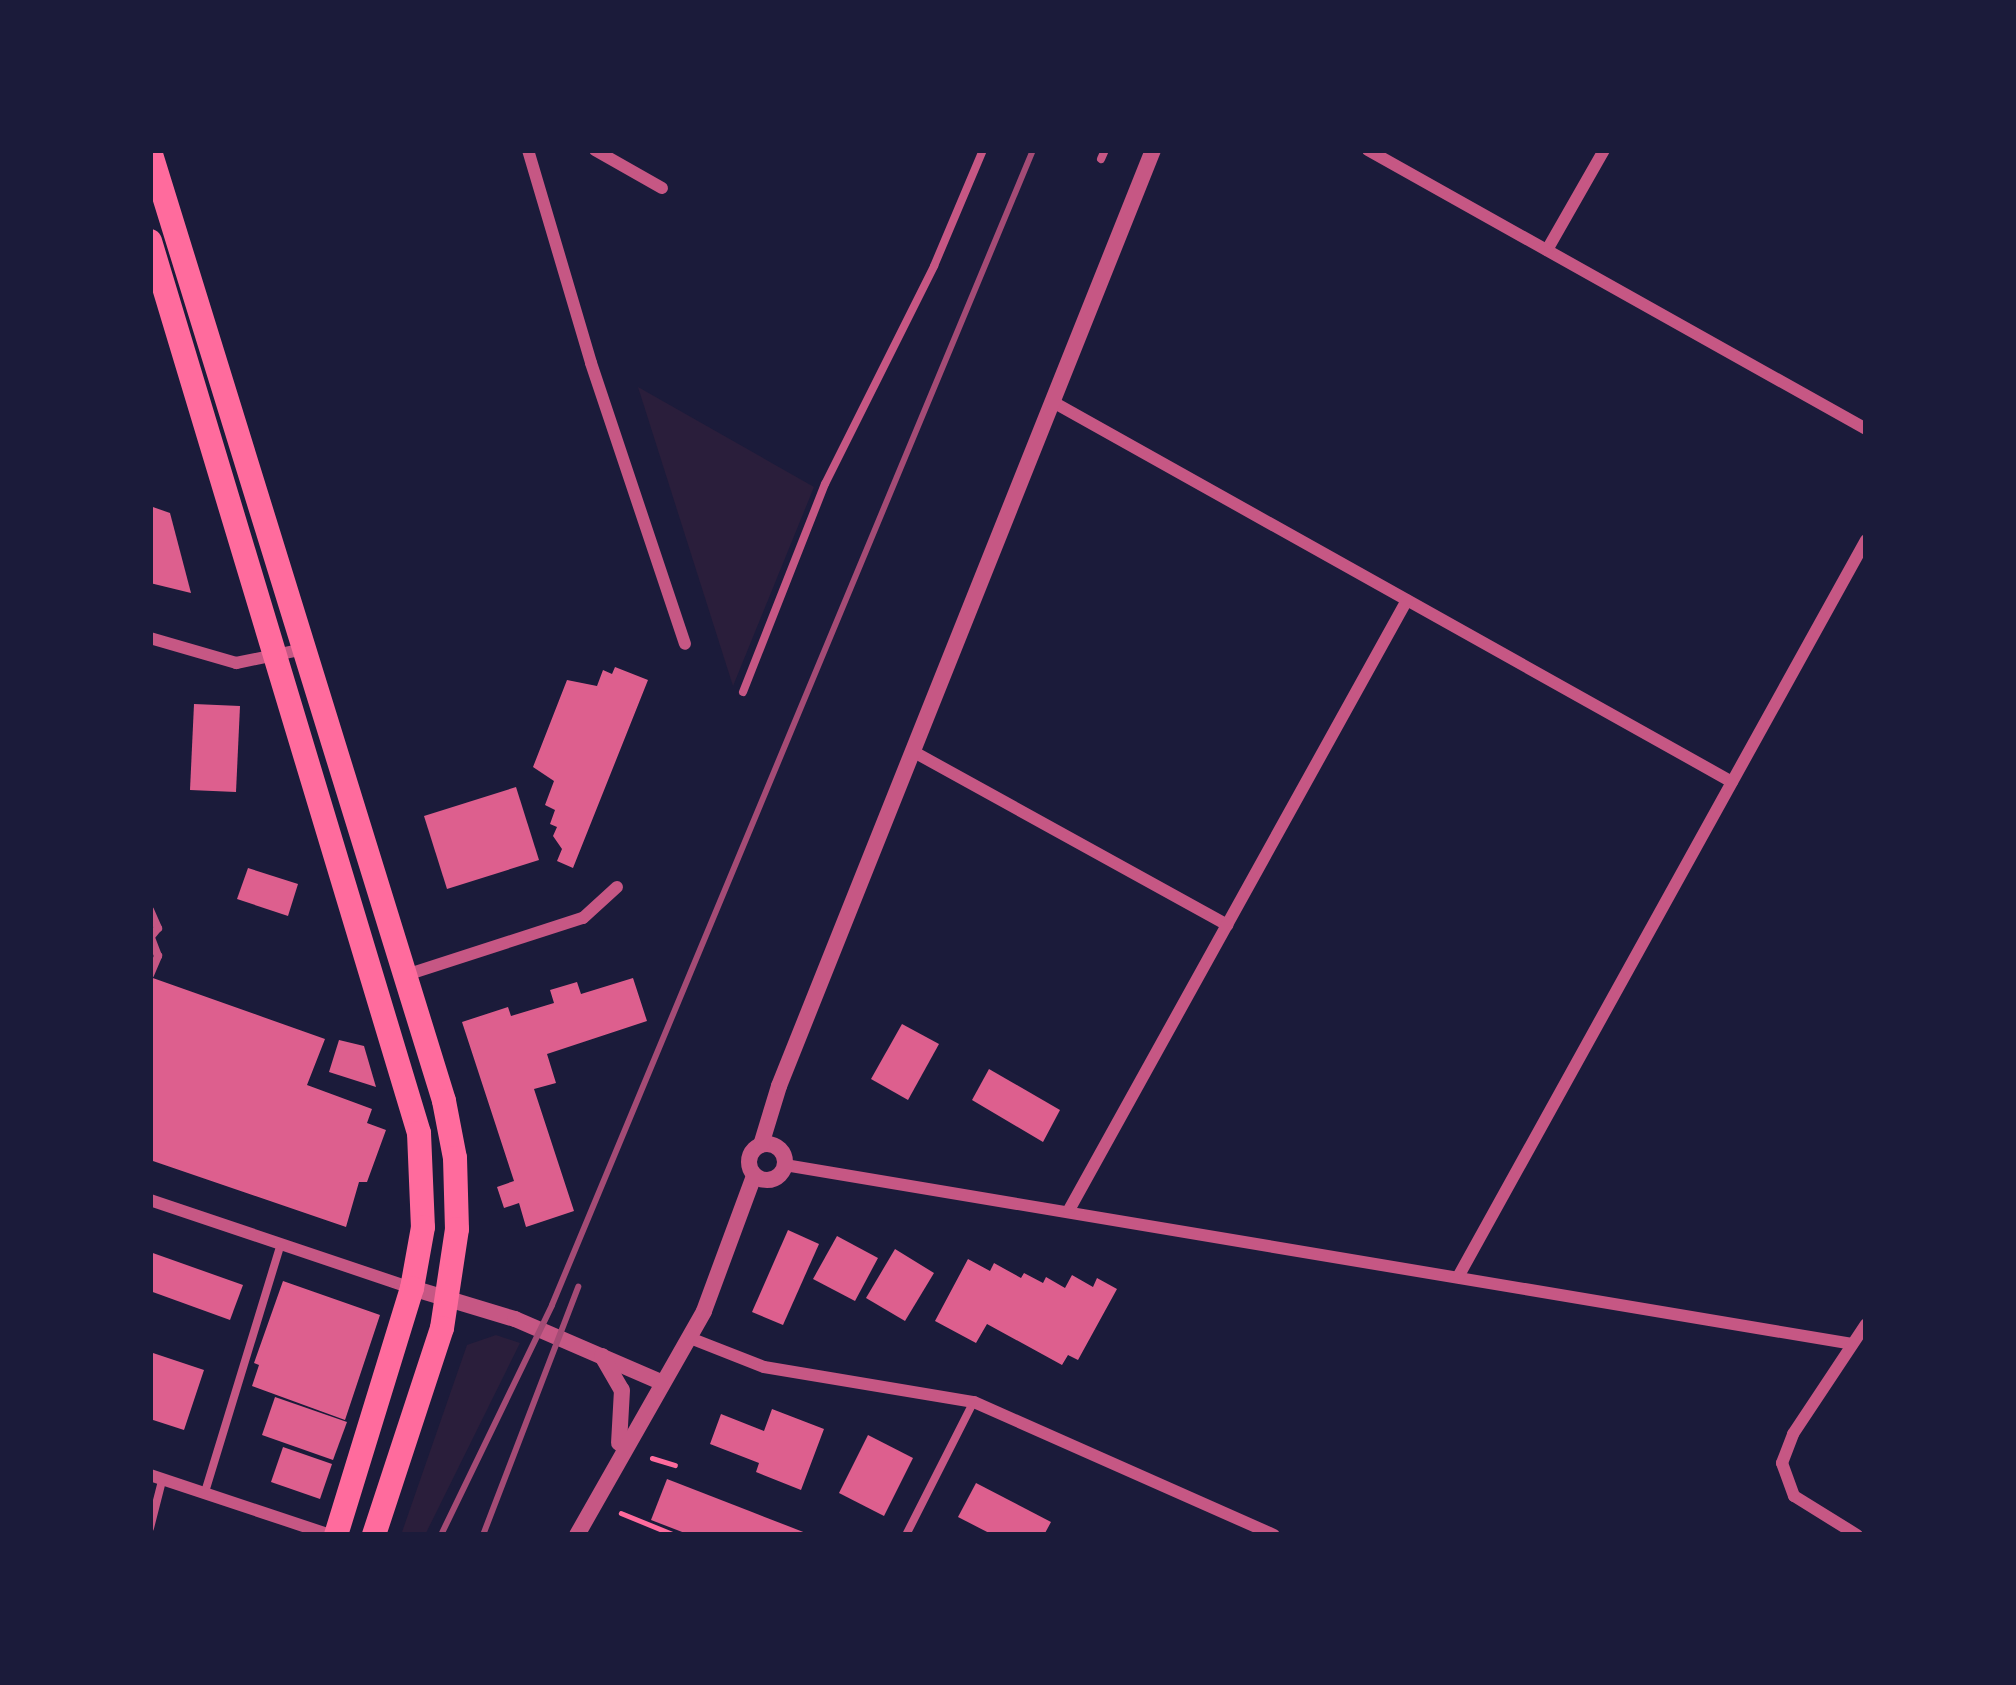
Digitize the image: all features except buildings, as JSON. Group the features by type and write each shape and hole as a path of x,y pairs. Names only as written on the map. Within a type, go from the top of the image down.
{"highway":[{"path":"150,151 444,1101 455,1158 458,1229 448,1297 374,1535"},
{"path":"150,242 419,1133 422,1227 412,1288 333,1535"}],"street":[{"path":"528,150 590,363 685,644"},
{"path":"595,150 662,188"},
{"path":"577,1535 616,1458 690,1338 754,1176 749,1158 760,1144 1153,150"},
{"path":"1369,150 1866,428"},
{"path":"1547,250 1604,150"},
{"path":"1053,402 1732,782"},
{"path":"1458,1276 1866,540"},
{"path":"1069,1210 1408,600"},
{"path":"150,638 236,663 305,649"},
{"path":"914,752 1227,925"},
{"path":"404,975 583,918 617,886"},
{"path":"760,1144 776,1146 785,1165"},
{"path":"785,1165 1852,1344"},
{"path":"754,1176 776,1178 785,1165"},
{"path":"150,1200 448,1297 663,1383"},
{"path":"1857,1535 1794,1496 1782,1463 1788,1442 1866,1324"},
{"path":"690,1338 750,1364 974,1402 1274,1535"},
{"path":"602,1355 618,1379 625,1405 616,1458"},
{"path":"156,1477 333,1535"},
{"path":"1224,1535 1233,1517"}],"lane":[{"path":"742,692 825,484 934,266 983,150"},
{"path":"150,910 158,928 150,938 158,956 150,975"},
{"path":"205,1493 281,1244"},
{"path":"906,1535 974,1402"},
{"path":"150,1528 156,1477"}],"path":[{"path":"652,1458 675,1465"},
{"path":"621,1513 675,1535"}],"shaded area":[{"path":"638,387 814,487 733,686"},
{"path":"496,1335 520,1343 425,1535 401,1535 467,1345"}],"railway":[{"path":"441,1535 552,1305 1033,150"},
{"path":"483,1535 578,1287"}]}
